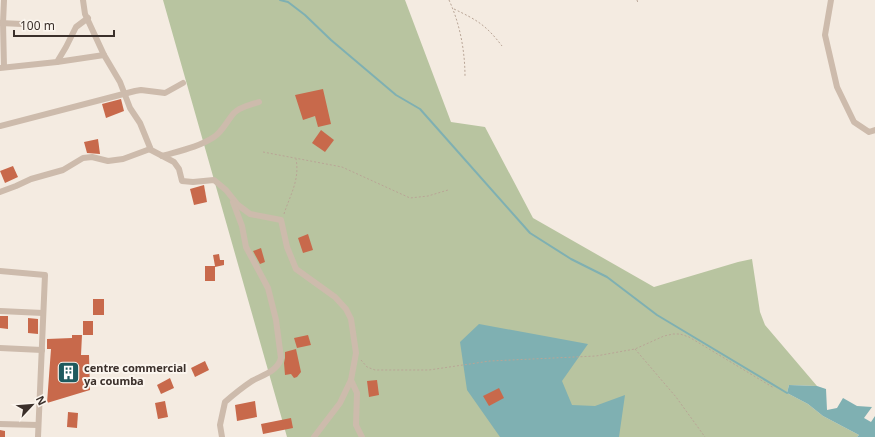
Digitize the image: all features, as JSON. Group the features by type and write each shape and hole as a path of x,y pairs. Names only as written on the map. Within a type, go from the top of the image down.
{"street":[{"path":"4,0 1,23 2,67 57,62 104,55"},
{"path":"83,0 85,14 104,55 115,72 130,108 140,123 150,149 171,160 178,167 182,180 193,182 214,180 226,190 238,205 252,214 281,220 287,247 296,269 335,297 346,309 350,317 356,353 351,380 340,403 314,437"},
{"path":"831,0 825,36 837,87 854,122 869,132 875,130"},
{"path":"57,62 66,48 76,27 88,18"},
{"path":"1,23 22,24"},
{"path":"0,126 141,90 165,93 183,83"},
{"path":"162,156 195,146 213,138 218,134 234,113 244,107 259,102"},
{"path":"0,192 31,179 63,170 83,158 92,157 108,161 123,159 150,149"},
{"path":"222,437 220,425 224,402 253,380 272,370 280,363 276,320 268,288 246,247 242,226 232,199"},
{"path":"0,272 45,274 38,437"},
{"path":"0,311 43,313"},
{"path":"0,348 42,350"},
{"path":"351,380 357,392 356,425 362,437"},
{"path":"0,424 38,425"}],"path":[{"path":"449,0 457,20 462,42 465,59 465,77"},
{"path":"453,8 482,24 492,33 502,46"},
{"path":"262,152 342,167 410,198 428,196 448,190"},
{"path":"281,220 298,170 296,159"},
{"path":"356,353 368,367 375,370 446,368 490,361 596,356 635,349 664,336 680,334 688,337 774,388"},
{"path":"635,349 676,397 705,437"}],"green space":[{"path":"163,0 405,0 451,122 485,127 533,218 654,287 752,259 760,312 765,325 817,386 789,385 787,393 808,404 823,416 859,435 857,437 287,437"}],"water":[{"path":"479,324 588,344 562,381 572,405 595,406 625,395 619,437 500,437 467,390 460,342"},
{"path":"789,385 817,386 826,389 827,410 837,408 843,398 857,406 872,407 864,418 871,422 875,416 875,437 857,437 859,435 823,416 808,404 787,393"}],"building":[{"path":"323,89 331,124 318,127 315,116 303,120 295,95"},
{"path":"121,99 124,111 106,118 102,104"},
{"path":"321,130 334,140 325,152 312,143"},
{"path":"98,139 100,154 87,153 84,142"},
{"path":"13,166 18,177 5,183 0,171"},
{"path":"204,185 207,202 194,205 190,189"},
{"path":"308,234 313,250 303,253 298,238"},
{"path":"261,248 265,262 260,264 253,251"},
{"path":"219,254 220,260 224,260 224,265 215,267 215,281 205,281 205,266 215,266 213,255"},
{"path":"93,299 104,299 104,315 93,315"},
{"path":"0,316 8,316 8,329 0,328"},
{"path":"28,318 38,319 38,334 28,333"},
{"path":"83,321 93,321 93,335 83,335"},
{"name":"centre commercial ya coumba","path":"72,335 82,335 81,355 89,355 90,390 47,403 51,349 47,349 47,339 72,338"},
{"path":"308,335 311,345 297,348 294,338"},
{"path":"296,349 301,372 294,378 291,374 285,375 284,363 285,352"},
{"path":"205,361 209,370 195,377 191,368"},
{"path":"170,378 174,388 161,394 157,385"},
{"path":"377,380 379,395 369,397 367,381"},
{"path":"499,388 504,398 489,406 483,396"},
{"path":"165,401 168,417 158,419 155,403"},
{"path":"255,401 257,417 237,421 235,405"},
{"path":"68,412 78,413 77,428 67,427"},
{"path":"291,418 293,428 263,434 261,424"},
{"path":"0,430 5,431 5,437 0,437"}],"waterway":[{"path":"280,0 288,2 305,15 331,40 396,95 420,109 530,233 571,259 607,277 657,315 787,393"}],"place":[{"name":"centre commercial ya coumba","path":"69,373"}]}
